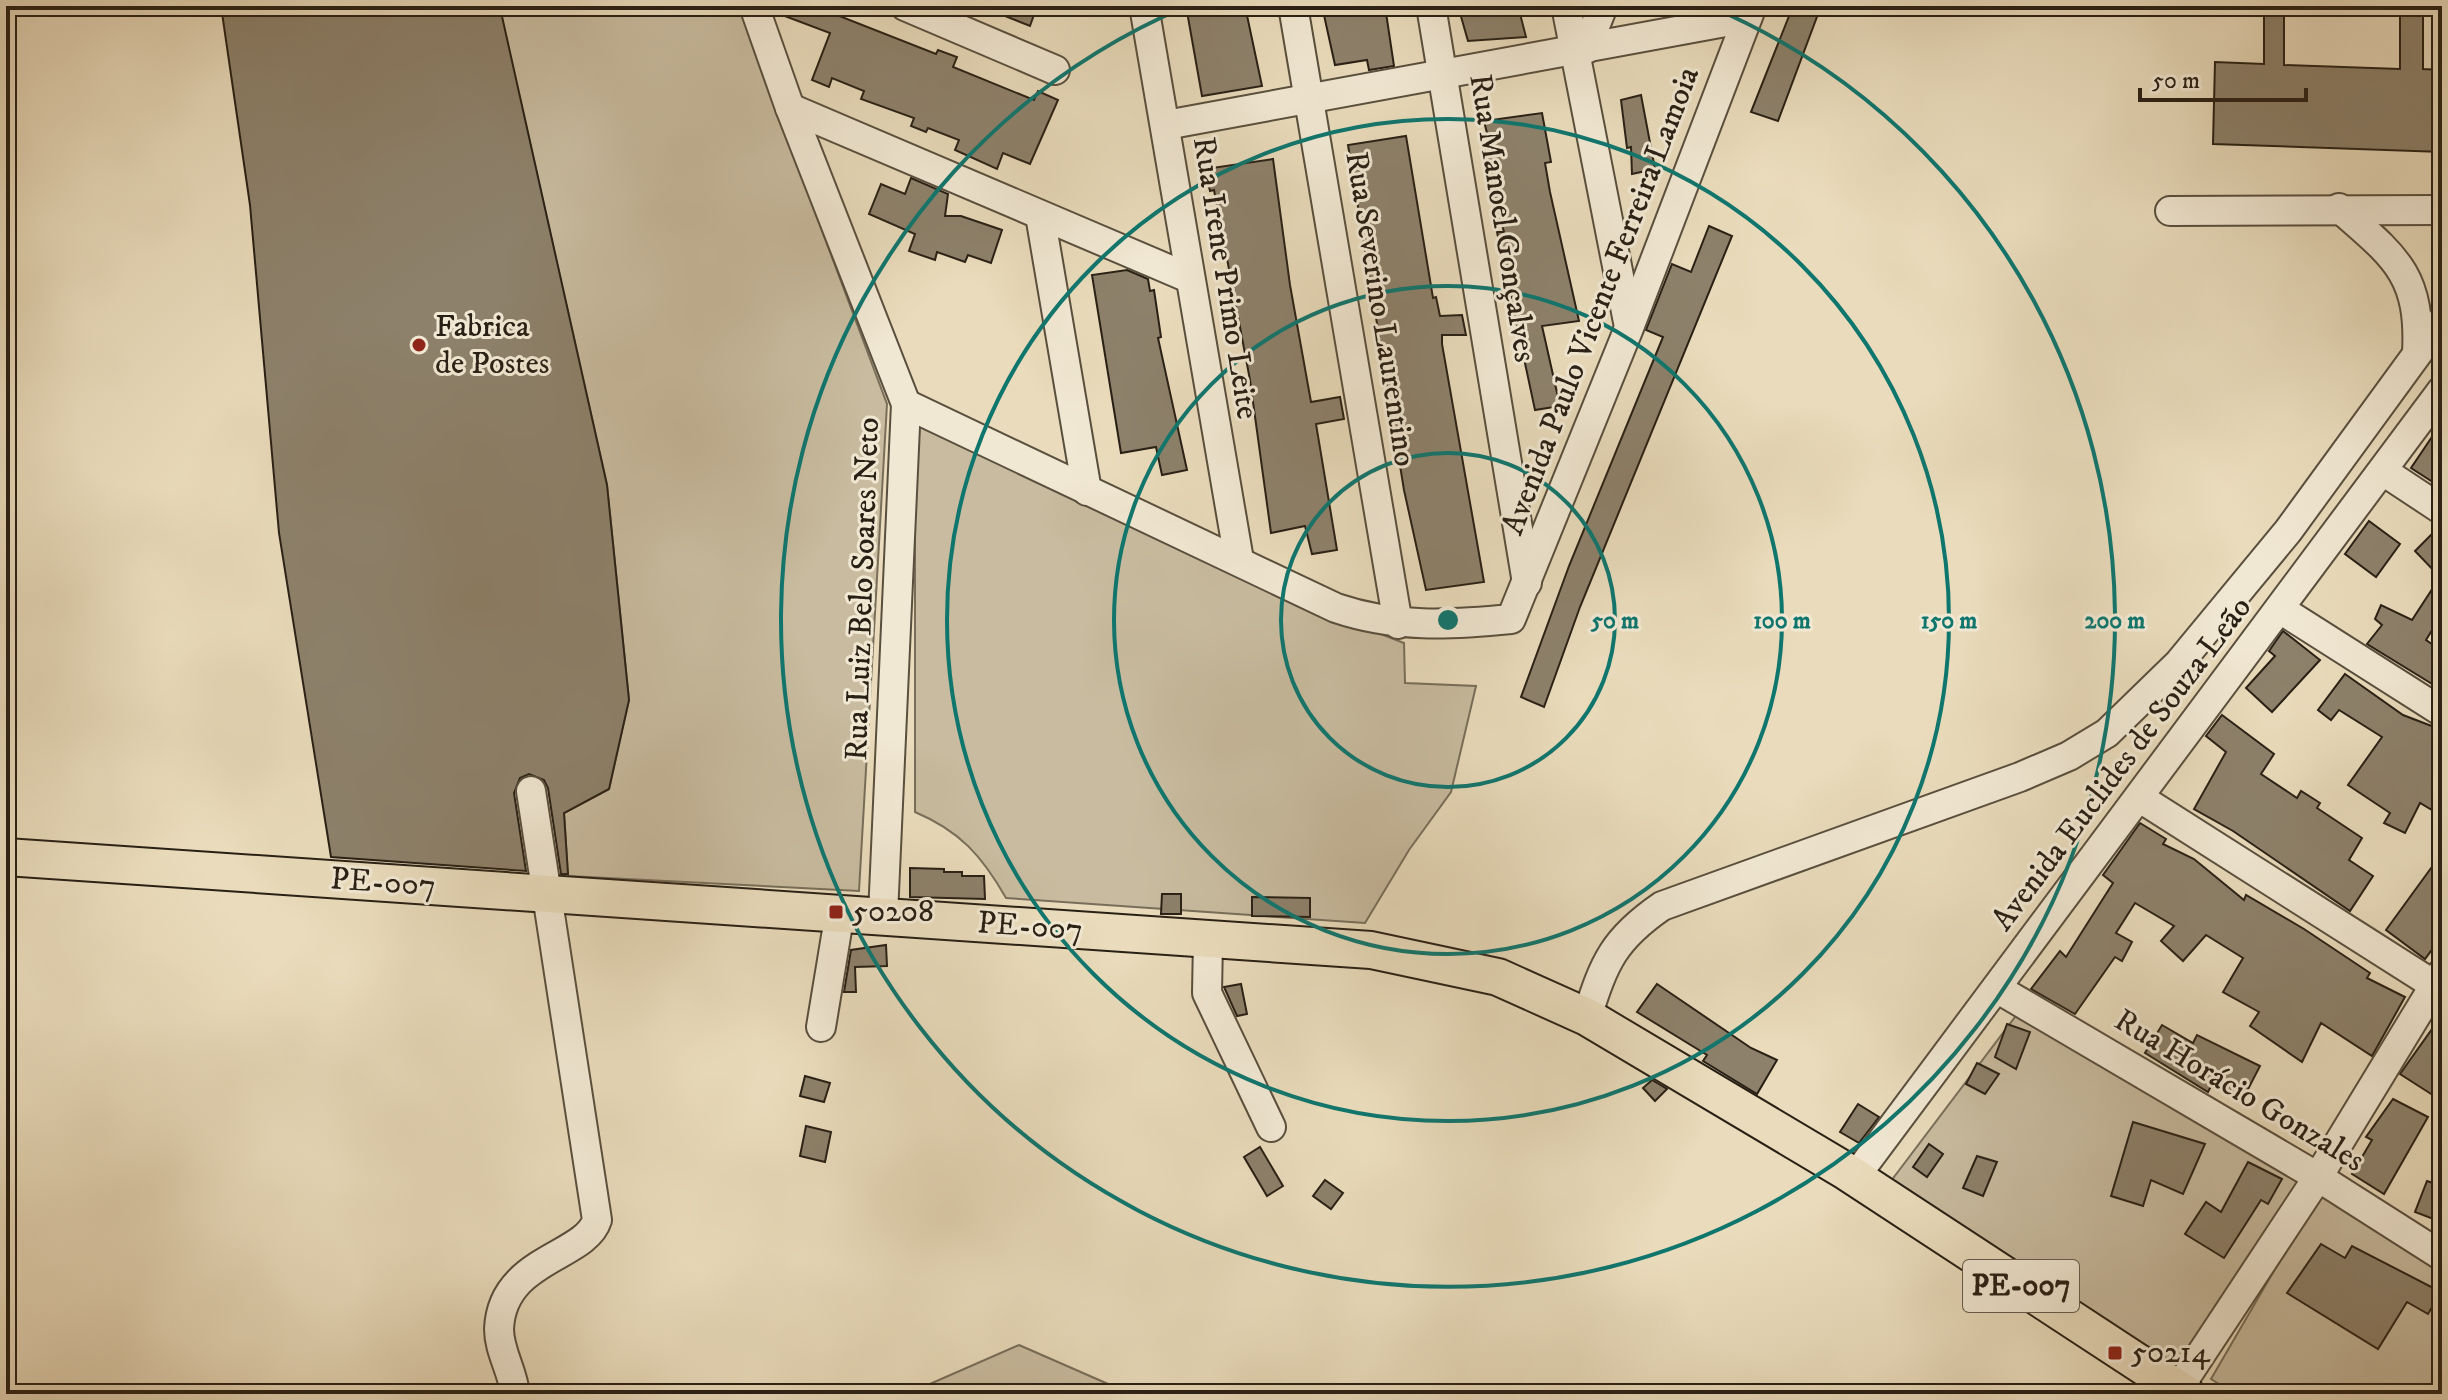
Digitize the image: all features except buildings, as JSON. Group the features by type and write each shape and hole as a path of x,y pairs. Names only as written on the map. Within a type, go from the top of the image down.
{"main road":[{"name":"PE-007","path":"6,857 1371,950 1443,963 1498,977 1587,1017 1855,1177 2182,1392"}],"street":[{"name":"Rua Luiz Belo Soares Neto","path":"754,6 790,108 906,404 883,915"},
{"path":"905,6 1055,70"},
{"name":"Rua Irene Primo Leite","path":"1144,6 1239,560"},
{"name":"Rua Severino Laurentino","path":"1293,6 1398,624"},
{"name":"Rua Manoel Gonçalves","path":"1431,6 1527,584"},
{"path":"1566,6 1580,50 1629,328"},
{"path":"1580,50 1603,6"},
{"path":"1166,125 1580,50 1750,12"},
{"name":"Avenida Paulo Vicente Ferreira Lamoia","path":"1398,624 1451,625 1511,619 1629,328 1750,12"},
{"path":"790,108 1189,278"},
{"path":"2339,208 2393,258 2408,282 2419,314 2417,353"},
{"path":"2170,211 2442,210"},
{"path":"1040,215 1087,491"},
{"path":"1587,1017 1604,964 1619,939 1662,906 2020,777 2069,756 2107,733 2179,663 2288,531 2442,320"},
{"name":"Avenida Euclides de Souza Leão","path":"1855,1177 2442,390"},
{"path":"906,404 1336,608 1398,624"},
{"path":"2383,471 2442,510"},
{"path":"2280,609 2442,712"},
{"path":"515,1394 499,1344 503,1306 530,1271 585,1237 594,1229 597,1220 531,791"},
{"path":"2140,798 2439,983 2182,1392"},
{"path":"821,1027 840,912"},
{"path":"1208,941 1207,993 1271,1127"},
{"name":"Rua Horácio Gonzales","path":"1998,989 2318,1177 2442,1256"}],"shaded area":[{"path":"499,6 742,6 770,92 887,404 859,891 568,876 564,813 609,789 629,700 607,485"},
{"path":"915,421 1218,566 1404,643 1405,683 1476,686 1451,792 1409,850 1365,923 1006,898 968,846 931,819 915,812"},
{"path":"2018,1013 2300,1180 2178,1372 1891,1181"},
{"path":"2321,1190 2442,1269 2442,1394 2235,1394 2211,1379"},
{"path":"1019,1345 1131,1394 907,1394"}],"place":[{"name":"Fabrica de Postes","path":"419,345"},
{"name":"50208","path":"836,912"},
{"name":"50214","path":"2115,1353"}]}
